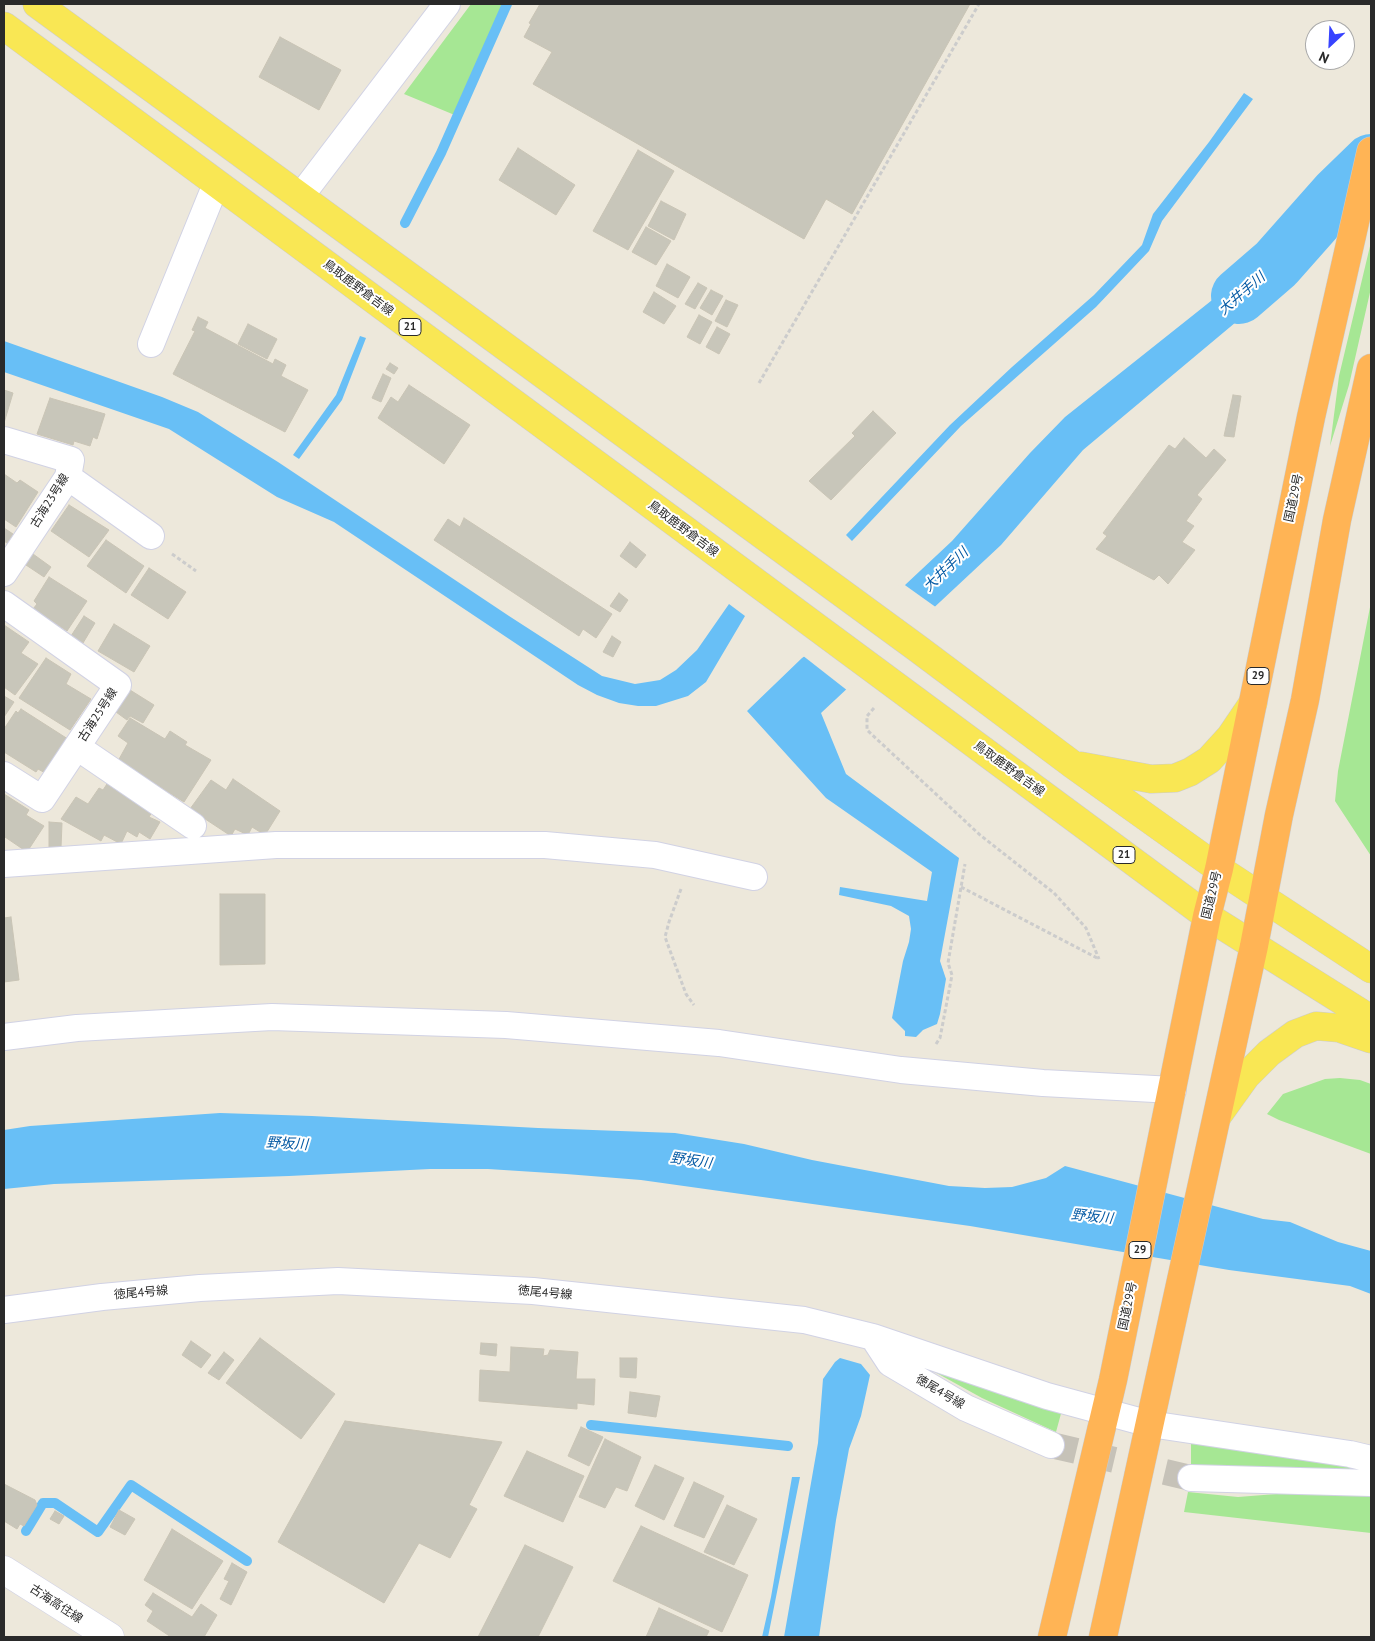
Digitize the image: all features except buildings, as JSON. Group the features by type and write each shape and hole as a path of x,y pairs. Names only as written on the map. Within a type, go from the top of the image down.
{"highway":[{"name":"国道29号","path":"1052,1637 1113,1380 1311,417 1371,152"},
{"path":"1103,1637 1159,1388 1254,946 1279,815 1305,700 1337,520 1371,368"}],"main road":[{"path":"37,4 917,648 1072,764 1219,869 1371,969"},
{"name":"鳥取鹿野倉吉線","path":"4,26 1207,916 1371,1019"},
{"path":"1072,764 1151,780 1175,778 1190,772 1209,760 1230,737 1253,703"},
{"path":"1216,1123 1246,1076 1269,1053 1295,1034 1316,1026 1339,1028 1371,1039"}],"street":[{"path":"300,197 447,4"},
{"path":"151,344 216,184"},
{"name":"古海23号線","path":"4,440 71,460 68,476 4,573"},
{"path":"68,476 151,536"},
{"name":"古海25号線","path":"4,604 118,685 42,799 4,775"},
{"path":"77,747 193,826"},
{"path":"4,864 276,845 545,845 655,855 754,877"},
{"path":"4,1036 77,1028 272,1017 487,1024 719,1043 901,1070 1043,1083 1173,1090"},
{"name":"徳尾4号線","path":"4,1310 102,1297 200,1288 338,1281 533,1291 804,1320 873,1337 890,1363 966,1408 1051,1445"},
{"path":"873,1337 1048,1396 1150,1424 1350,1454 1371,1459"},
{"path":"1191,1478 1371,1483"},
{"name":"古海高住線","path":"4,1570 95,1634"}],"path":[{"path":"759,382 980,4"},
{"path":"890,683 866,716 868,730 980,835 1054,893 1086,928 1100,959 961,887"},
{"path":"689,863 668,922 666,936 686,994 694,1005"},
{"path":"901,1070 934,1047 940,1038 952,975 948,963 965,864"}],"green space":[{"path":"471,4 506,4 457,116 404,94"},
{"path":"1371,242 1371,288 1349,385 1330,446 1339,376"},
{"path":"1371,602 1371,856 1335,801 1338,771"},
{"path":"1325,1079 1360,1080 1371,1084 1371,1154 1267,1114 1283,1094"},
{"path":"904,1355 1062,1410 1056,1432 982,1398"},
{"path":"1191,1438 1371,1470 1191,1466"},
{"path":"1188,1492 1238,1497 1289,1493 1371,1493 1371,1533 1184,1512"}],"water":[{"path":"1244,93 1253,99 1162,221 1149,251 1096,307 961,426 852,541 846,535 950,425 1012,367 1094,295 1142,245 1153,214"},
{"path":"1291,224 1301,261 1248,312 1083,450 1001,545 821,713 846,774 959,858 940,961 946,979 937,1024 923,1030 916,1037 905,1036 905,1031 892,1018 903,961 909,942 911,929 909,916 891,906 839,895 840,887 927,901 932,872 826,798 747,711 802,658 905,585 952,541 1030,453 1065,417 1221,293"},
{"path":"360,336 366,338 342,400 299,459 293,455 336,395"},
{"path":"4,341 162,397 198,412 278,462 602,676 635,684 660,680 676,670 697,650 729,604 745,616 706,682 688,696 656,706 638,706 619,703 597,695 578,685 334,522 277,497 169,429 4,372"},
{"name":"野坂川","path":"220,1113 675,1133 744,1144 812,1160 949,1186 1012,1187 1046,1178 1065,1166 1263,1219 1290,1222 1338,1242 1371,1251 1371,1294 1350,1286 1229,1270 970,1226 641,1180 566,1174 488,1169 430,1169 54,1184 4,1189 4,1130 30,1126"},
{"path":"840,1358 861,1364 870,1375 861,1416 849,1449 836,1520 819,1637 784,1637 818,1443 823,1379"},
{"path":"792,1477 800,1477 768,1637 762,1637 771,1597"}],"pier":[{"path":"902,583 937,608 848,691 802,655"}],"waterway":[{"path":"405,223 441,153 507,4"},
{"name":"大井手川","path":"1239,296 1276,264 1338,194 1371,162"},
{"path":"591,1425 788,1446"},
{"path":"26,1531 43,1503 55,1503 98,1532 131,1485 247,1561"}],"tunnel":[{"path":"1051,1445 1191,1478"}]}
